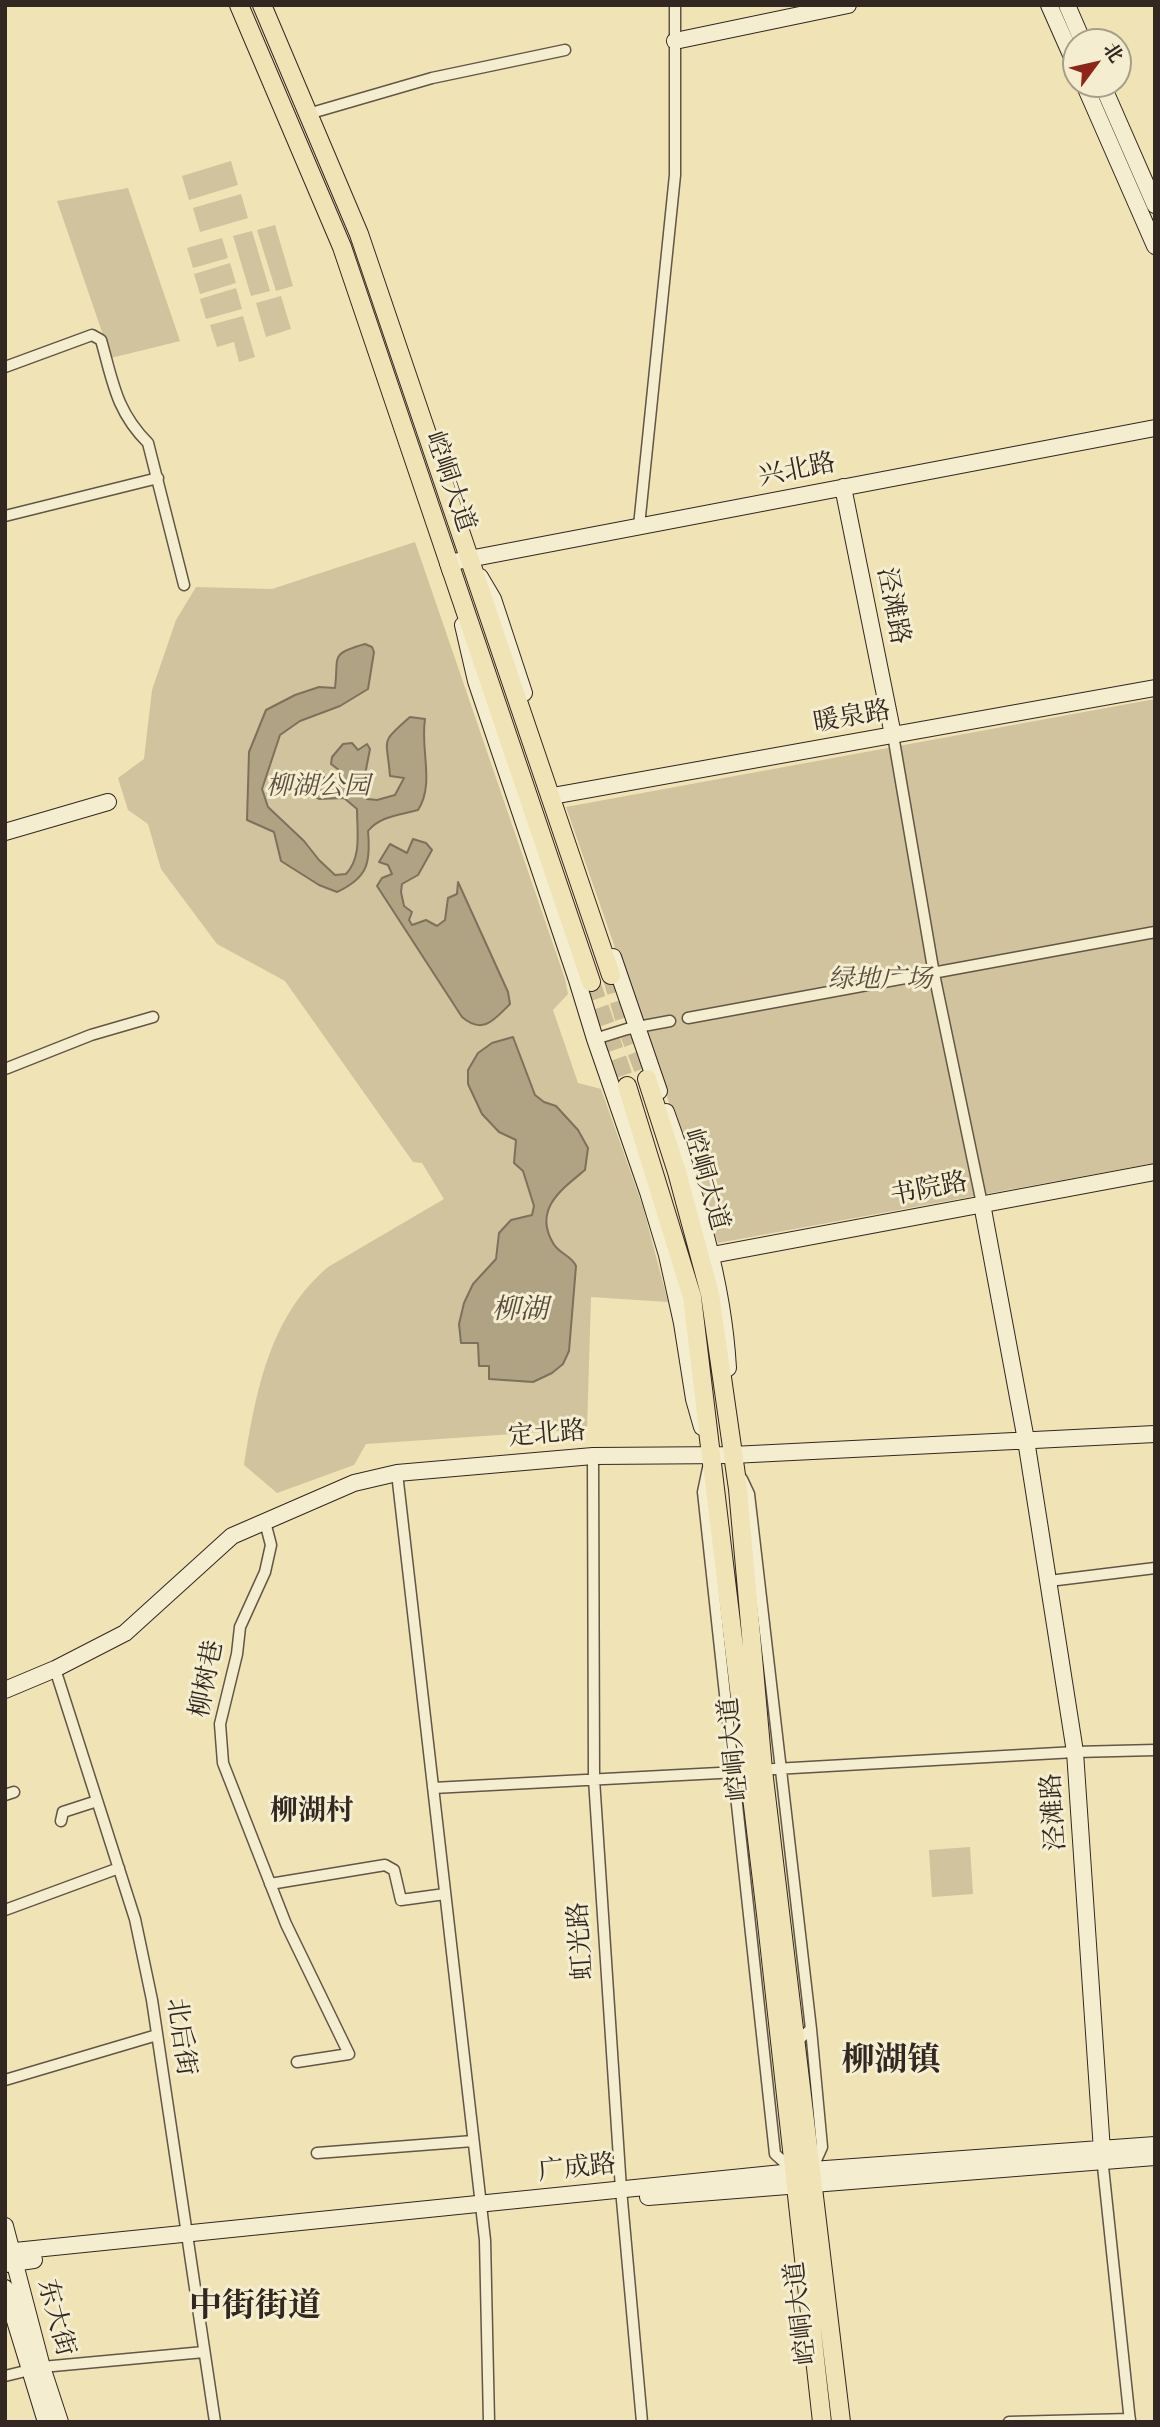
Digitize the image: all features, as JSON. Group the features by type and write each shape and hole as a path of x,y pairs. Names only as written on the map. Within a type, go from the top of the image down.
{"main road":[{"name":"崆峒大道","path":"239,5 342,247 591,982"},
{"name":"崆峒大道","path":"262,5 359,234 611,975"},
{"name":"崆峒大道","path":"647,1080 677,1172 710,1294 738,1489 748,1771 796,2042 822,2422"},
{"name":"崆峒大道","path":"627,1086 692,1297 748,1771 804,2178 841,2422"}],"street":[{"path":"639,526 675,175 675,5"},
{"path":"675,41 848,5"},
{"path":"1049,5 1062,34"},
{"path":"1067,5 1077,28"},
{"path":"308,114 432,78 565,50"},
{"path":"1090,98 1155,246"},
{"path":"1108,98 1155,205"},
{"path":"5,367 92,335 101,340 119,405 132,427 148,443 184,585"},
{"name":"兴北路","path":"449,563 1155,428"},
{"path":"5,516 158,478"},
{"name":"泾滩路","path":"843,487 893,735"},
{"path":"468,559 493,599 636,1027 690,1179 712,1255 726,1331 732,1455 749,1494 811,2028 822,2147 804,2178"},
{"path":"449,563 476,681 667,1255 694,1399 711,1455"},
{"name":"暖泉路","path":"558,794 1155,688"},
{"path":"893,735 934,974 982,1204"},
{"path":"5,832 108,802"},
{"path":"688,1018 1155,932"},
{"path":"5,1069 91,1035 153,1017"},
{"path":"595,1040 636,1027 670,1021"},
{"name":"书院路","path":"712,1255 1155,1172"},
{"name":"泾滩路","path":"982,1204 1027,1440 1075,1752 1102,2156 1130,2420"},
{"name":"定北路","path":"5,1690 55,1669 125,1633 232,1536 354,1483 397,1473 593,1456 732,1455 1155,1434"},
{"name":"虹光路","path":"593,1456 594,1779 622,2194 642,2422"},
{"path":"397,1473 485,2240 489,2422"},
{"name":"柳树巷","path":"265,1522 271,1545 265,1572 240,1627 237,1654 220,1724 223,1763 270,1884 286,1924 349,2054 297,2062"},
{"path":"1049,1581 1155,1568"},
{"name":"北后街","path":"55,1669 135,1919 157,2035 215,2422"},
{"path":"433,1788 1075,1752 1155,1750"},
{"path":"61,1821 64,1812 97,1801"},
{"path":"270,1884 385,1865 394,1870 401,1900 445,1894"},
{"path":"5,1910 119,1868"},
{"path":"796,2042 811,2028"},
{"path":"5,2080 157,2035"},
{"path":"317,2153 473,2141"},
{"name":"广成路","path":"1102,2156 1155,2146"},
{"name":"广成路","path":"10,2257 804,2178 1102,2156 1155,2157"},
{"name":"东大街","path":"5,2226 46,2422"},
{"name":"东大街","path":"5,2288 60,2422"},
{"path":"5,2376 36,2368 204,2352"},
{"path":"1009,2422 1130,2420"}],"green space":[{"path":"231,161 238,185 189,200 182,176"},
{"path":"128,188 180,341 111,358 57,201"},
{"path":"241,194 248,218 200,232 193,208"},
{"path":"275,225 293,286 276,291 257,230"},
{"path":"252,231 270,291 251,296 233,236"},
{"path":"222,238 228,258 193,268 187,248"},
{"path":"230,263 236,283 200,294 194,274"},
{"path":"236,288 242,309 206,319 200,299"},
{"path":"281,296 291,329 266,337 256,303"},
{"path":"243,316 255,357 239,362 234,342 217,347 210,325"},
{"name":"柳湖公园","path":"415,542 565,979 568,994 553,1010 578,1083 601,1089 643,1207 668,1302 591,1297 587,1429 366,1444 354,1465 277,1493 244,1465 260,1383 268,1357 292,1309 308,1287 328,1267 444,1199 422,1163 413,1162 285,981 217,944 161,869 148,824 128,810 118,778 144,759 152,690 176,620 196,587 272,589"},
{"name":"绿地广场","path":"1155,699 1155,1163 718,1243 566,807"},
{"path":"970,1847 973,1894 932,1897 929,1850"}],"water":[{"path":"365,644 372,647 374,652 368,689 340,706 300,721 280,735 262,789 268,807 304,841 319,860 335,875 346,874 357,852 357,809 344,798 319,799 307,792 303,781 311,771 323,772 326,786 338,788 343,782 339,770 331,764 332,757 343,744 352,743 358,750 367,744 370,749 362,790 367,799 377,800 395,795 404,778 390,776 387,742 393,732 410,717 425,719 426,789 418,810 378,822 368,831 369,852 365,869 355,881 337,892 319,885 281,861 274,832 247,820 249,752 266,710 295,695 319,687 335,688 338,658 346,651"},
{"path":"413,839 426,843 432,850 418,875 402,884 404,906 412,912 409,920 412,925 426,920 437,926 445,920 448,898 457,894 458,882 508,992 510,1004 488,1023 476,1025 462,1017 377,886 382,878 392,874 388,865 379,862 390,844 407,853"},
{"name":"柳湖","path":"513,1037 535,1095 556,1106 578,1130 588,1148 585,1170 559,1192 548,1210 546,1220 553,1243 576,1266 569,1351 563,1364 533,1382 489,1379 489,1366 479,1366 478,1343 461,1343 459,1324 464,1303 473,1284 496,1259 499,1233 511,1220 532,1215 534,1206 523,1171 514,1163 516,1140 499,1132 482,1114 468,1084 468,1070 478,1053 492,1043"}],"tunnel":[{"path":"611,975 627,1029 647,1079"},
{"path":"591,982 627,1086"}],"district":[{"name":"柳湖村","path":"312,1812"},
{"name":"柳湖镇","path":"891,2062"},
{"name":"中街街道","path":"255,2308"}]}
